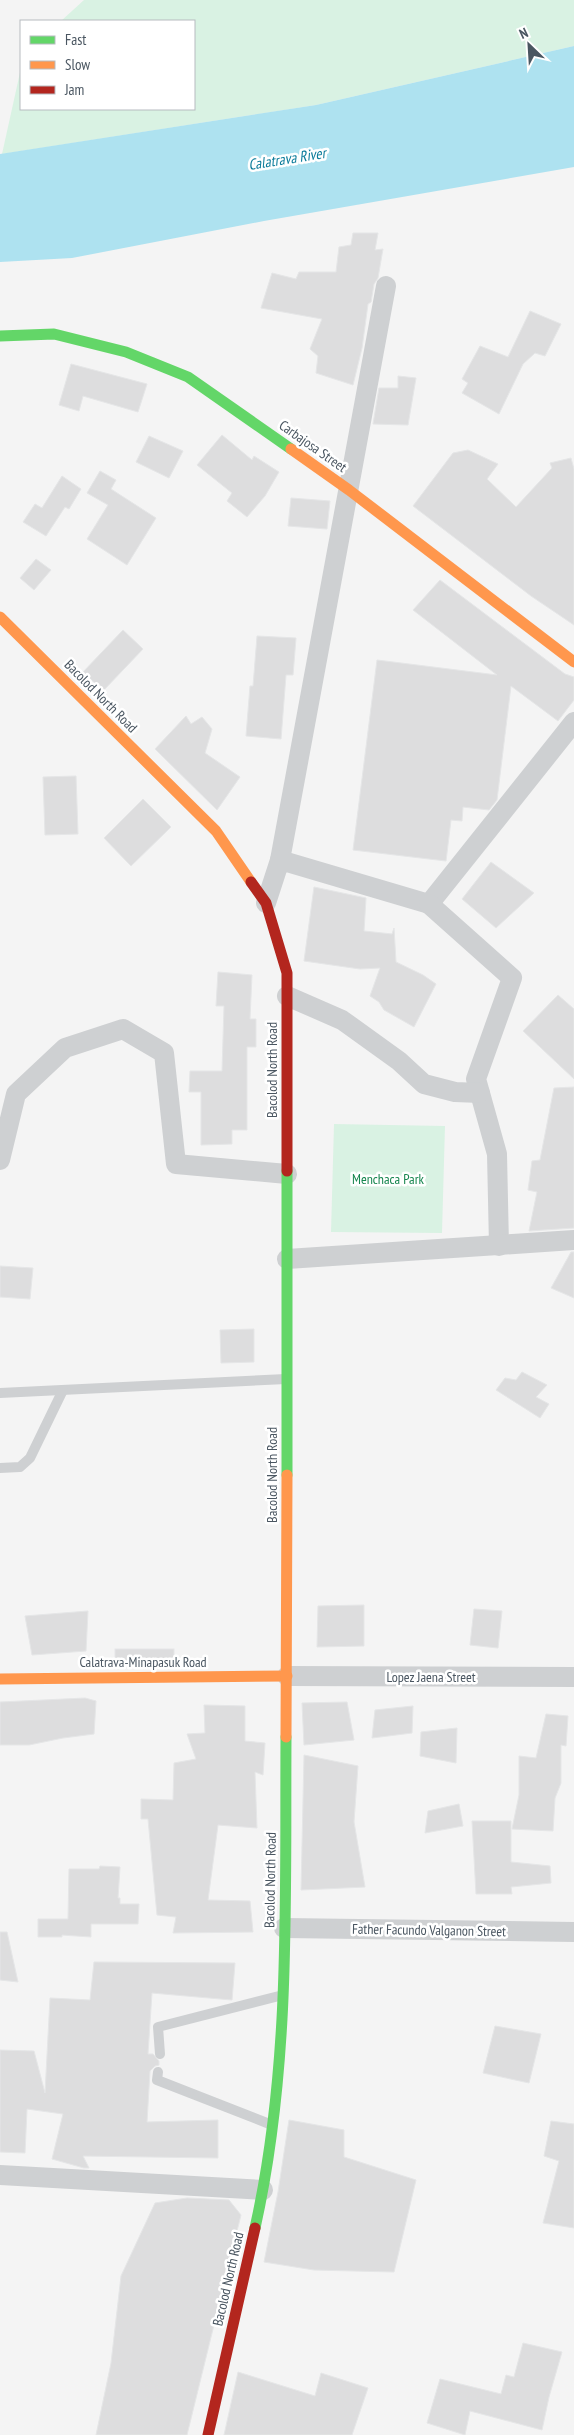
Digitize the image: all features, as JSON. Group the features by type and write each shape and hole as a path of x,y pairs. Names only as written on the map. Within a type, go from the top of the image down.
{"main road":[{"name":"Carbajosa Street","path":"0,336 54,334 126,352 188,377 349,490 574,662"},
{"name":"Bacolod North Road","path":"0,617 216,831 266,903 287,973 287,1676 284,1995 273,2125 263,2190 208,2435"},
{"name":"Calatrava-Minapasuk Road","path":"0,1679 287,1676"}],"street":[{"path":"266,903 280,860 386,286"},
{"path":"429,904 574,722"},
{"path":"280,860 429,904 512,978 476,1079 497,1154 499,1246"},
{"path":"287,996 342,1020 399,1062 424,1084 455,1092 480,1093"},
{"path":"0,1160 16,1094 65,1048 123,1029 164,1053 176,1164 287,1174"},
{"path":"287,1259 574,1240"},
{"name":"Lopez Jaena Street","path":"287,1676 574,1677"},
{"name":"Father Facundo Valganon Street","path":"284,1928 574,1932"},
{"path":"0,2175 263,2190"}],"lane":[{"path":"0,1393 287,1379"},
{"path":"0,1468 20,1467 30,1458 63,1390"},
{"path":"160,2054 158,2027 284,1995"},
{"path":"158,2072 158,2080 273,2125"}],"green space":[{"path":"84,0 574,0 574,46 316,105 2,154 20,73 20,110 195,110 195,20 62,20"},
{"name":"Menchaca Park","path":"334,1124 445,1126 442,1233 331,1232"}],"water":[{"name":"Calatrava River","path":"574,46 574,167 264,221 72,258 0,262 0,154 316,105"}],"building":[{"path":"353,233 378,233 375,250 383,249 378,278 374,284 371,302 368,304 362,348 353,385 316,373 318,356 310,349 322,319 261,308 272,273 296,279 299,272 336,272 339,247 351,245"},
{"path":"530,311 561,324 545,356 535,353 523,364 499,414 462,393 468,383 462,379 480,346 508,357"},
{"path":"71,364 147,384 138,412 83,396 79,411 59,405"},
{"path":"398,376 416,378 408,425 373,424 379,388 398,388"},
{"path":"222,435 252,460 254,456 279,472 265,496 247,517 227,501 232,493 197,465"},
{"path":"149,436 183,451 169,478 136,462"},
{"path":"468,450 498,464 487,479 516,507 552,468 550,463 571,458 574,469 574,625 531,596 413,506 453,453"},
{"path":"100,471 116,480 111,489 156,518 127,565 87,539 108,505 87,493"},
{"path":"62,476 81,489 69,509 65,507 46,536 23,522 35,504 42,508"},
{"path":"291,498 330,501 327,529 288,526"},
{"path":"36,559 51,570 34,590 20,578"},
{"path":"440,580 565,674 574,677 574,700 558,721 511,686 497,800 489,810 463,807 462,821 451,820 446,861 353,850 377,660 497,675 413,610"},
{"path":"123,630 143,649 103,691 83,672"},
{"path":"257,636 296,638 293,675 286,675 281,739 246,736"},
{"path":"186,716 191,724 202,717 212,729 205,753 240,777 217,810 155,749"},
{"path":"76,776 78,834 45,835 43,777"},
{"path":"143,799 171,827 131,866 104,838"},
{"path":"491,862 534,893 496,928 462,899"},
{"path":"314,887 366,898 364,931 392,934 394,928 396,962 423,975 436,984 414,1027 384,1010 379,1002 370,996 380,968 360,969 304,961"},
{"path":"218,972 252,975 250,1019 256,1019 256,1047 247,1047 247,1130 232,1130 232,1144 201,1145 201,1092 189,1092 190,1071 222,1071 224,1006 216,1006"},
{"path":"558,995 574,1009 574,1079 523,1031"},
{"path":"574,1087 574,1228 529,1231 537,1192 528,1190 532,1161 540,1160 554,1088"},
{"path":"571,1252 574,1252 574,1298 551,1288"},
{"path":"0,1266 33,1268 30,1299 0,1297"},
{"path":"254,1329 254,1362 221,1363 220,1330"},
{"path":"522,1372 547,1385 536,1397 549,1404 540,1418 496,1390 505,1378 516,1380"},
{"path":"364,1605 364,1646 317,1647 318,1606"},
{"path":"474,1609 502,1611 498,1648 470,1645"},
{"path":"88,1611 86,1651 32,1655 25,1616"},
{"path":"115,1649 174,1649 174,1662 115,1662"},
{"path":"85,1698 96,1701 94,1734 29,1745 0,1745 0,1702"},
{"path":"347,1702 354,1740 304,1745 302,1703"},
{"path":"204,1705 245,1706 245,1741 265,1743 263,1775 255,1772 257,1828 218,1825 208,1900 250,1901 253,1932 173,1933 176,1917 157,1915 148,1819 141,1819 141,1799 173,1800 174,1763 196,1759 187,1734 205,1733"},
{"path":"413,1706 412,1733 372,1738 375,1710"},
{"path":"546,1714 568,1716 566,1746 561,1745 561,1783 555,1798 553,1831 512,1829 519,1795 519,1756 536,1758"},
{"path":"457,1728 456,1763 420,1756 421,1732"},
{"path":"304,1755 358,1766 354,1822 365,1887 301,1890"},
{"path":"459,1804 463,1826 425,1833 428,1811"},
{"path":"472,1821 511,1821 511,1862 550,1866 551,1883 511,1887 512,1894 476,1894"},
{"path":"100,1866 120,1867 118,1898 120,1898 120,1904 139,1904 138,1924 91,1924 91,1937 62,1935 62,1937 38,1937 38,1919 68,1919 69,1869 99,1869"},
{"path":"0,1932 7,1932 18,1982 0,1980"},
{"path":"94,1962 235,1963 232,2000 152,1993 148,2054 153,2054 159,2061 159,2065 150,2071 147,2122 218,2120 218,2158 83,2156 89,2168 84,2168 52,2159 63,2114 27,2109 25,2153 0,2152 0,2050 34,2051 45,2093 50,1998 90,2000"},
{"path":"495,2026 541,2034 529,2083 483,2073"},
{"path":"289,2120 344,2130 344,2157 416,2180 394,2272 314,2270 264,2262 278,2192"},
{"path":"551,2121 574,2124 574,2228 543,2223 559,2161 544,2156"},
{"path":"187,2198 229,2200 241,2215 187,2435 96,2435 111,2363 121,2276 155,2203"},
{"path":"523,2343 562,2352 542,2430 470,2411 465,2435 427,2423 440,2379 501,2394 506,2375 514,2377"},
{"path":"238,2372 315,2396 321,2373 368,2388 352,2435 224,2435"}],"traffic: fast":[{"path":"0,336 54,334 126,352 188,377 291,449"},
{"path":"287,1171 287,1475"},
{"path":"255,2228 267,2167 275,2106 284,1984 286,1737"}],"traffic: slow":[{"path":"291,449 349,490 574,662"},
{"path":"0,617 216,831 251,882"},
{"path":"286,1737 287,1475"},
{"path":"0,1679 287,1676"}],"traffic: jam":[{"path":"251,882 266,903 287,973 287,1171"},
{"path":"208,2435 255,2228"}]}
